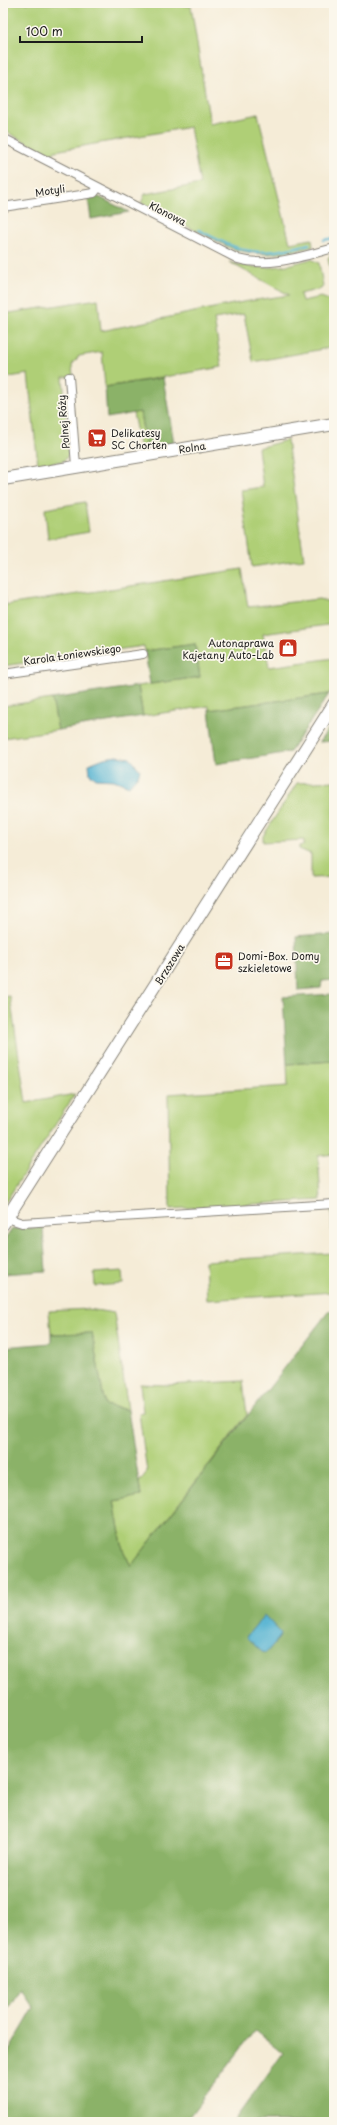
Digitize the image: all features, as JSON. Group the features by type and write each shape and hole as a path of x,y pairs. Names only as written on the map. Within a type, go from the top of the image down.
{"street":[{"name":"Klonowa","path":"3,138 228,255 243,260 274,262 334,248"},
{"name":"Motyli","path":"3,207 94,193 98,188"},
{"name":"Polnej Róży","path":"69,377 76,466"},
{"name":"Rolna","path":"3,479 334,424"},
{"name":"Karola Łoniewskiego","path":"3,674 143,654"},
{"name":"Brzozowa","path":"5,1221 334,704"},
{"path":"5,1221 22,1223 334,1204"}],"green space":[{"path":"3,3 178,3 178,5 191,6 210,124 258,114 290,243 312,239 313,247 272,254 253,253 230,248 141,203 145,194 200,184 190,127 55,151 52,156 3,130"},
{"path":"99,197 129,212 91,219 88,198"},
{"path":"334,253 334,279 332,279 328,258"},
{"path":"311,259 319,263 323,286 321,289 300,294 302,301 321,297 329,300 334,311 334,347 253,362 244,314 214,319 222,367 105,387 102,352 79,356 72,365 73,377 63,377 69,454 64,461 38,465 28,374 3,378 3,314 98,299 101,331 243,302 289,295 229,262 252,267 270,267 289,265"},
{"path":"163,378 174,443 146,448 140,412 107,418 105,387"},
{"path":"140,412 146,448 140,449 133,413"},
{"path":"287,440 304,559 252,567 241,490 263,487 258,448"},
{"path":"85,502 89,532 48,539 45,509"},
{"path":"242,569 248,607 319,599 334,603 334,624 263,634 269,667 334,658 334,686 329,694 209,710 209,706 143,716 138,686 200,677 195,644 145,651 144,646 3,666 3,586 6,605"},
{"path":"195,644 200,677 150,684 145,651"},
{"path":"138,686 143,716 58,730 52,699"},
{"path":"329,694 290,752 216,764 209,710"},
{"path":"52,699 58,730 3,738 3,706"},
{"path":"334,721 334,741 319,742"},
{"path":"334,781 334,877 311,878 311,854 299,849 299,846 304,845 304,840 263,842 263,836 297,783"},
{"path":"334,934 334,980 322,981 321,988 298,990 296,937"},
{"path":"334,994 334,1061 287,1064 283,997"},
{"path":"10,996 26,1103 75,1094 3,1206 3,997"},
{"path":"334,1061 334,1154 318,1156 321,1200 170,1209 168,1094 288,1086 287,1064"},
{"path":"331,1208 334,1208 334,1292 207,1300 205,1261 333,1253"},
{"path":"43,1227 46,1271 3,1274 3,1242 12,1229"},
{"path":"122,1271 123,1284 95,1286 94,1273"},
{"path":"88,1309 114,1313 128,1410 105,1405 92,1333 51,1334 49,1311"},
{"path":"334,1309 334,2122 233,2122 283,2053 255,2030 185,2122 3,2122 3,2061 34,2008 20,1989 3,2017 3,1347 51,1343 51,1334 92,1333 105,1405 128,1410 141,1496 114,1501 123,1550 131,1566 328,1312"},
{"path":"243,1381 247,1415 131,1566 123,1550 114,1501 141,1496 139,1482 147,1472 139,1413 143,1412 140,1384 167,1385"}],"water":[{"path":"117,756 130,758 140,770 138,776 129,786 114,780 96,779 90,774 89,764 104,758"},
{"path":"264,1615 281,1633 279,1638 266,1653 262,1652 246,1637"}],"waterway":[{"path":"199,230 229,245 252,251 277,251 309,244"},
{"path":"324,240 334,238"}],"place":[{"name":"Delikatesy SC Chorten","path":"97,438"},
{"name":"Autonaprawa Kajetany Auto-Lab","path":"288,648"},
{"name":"Domi-Box. Domy szkieletowe","path":"224,961"}]}
